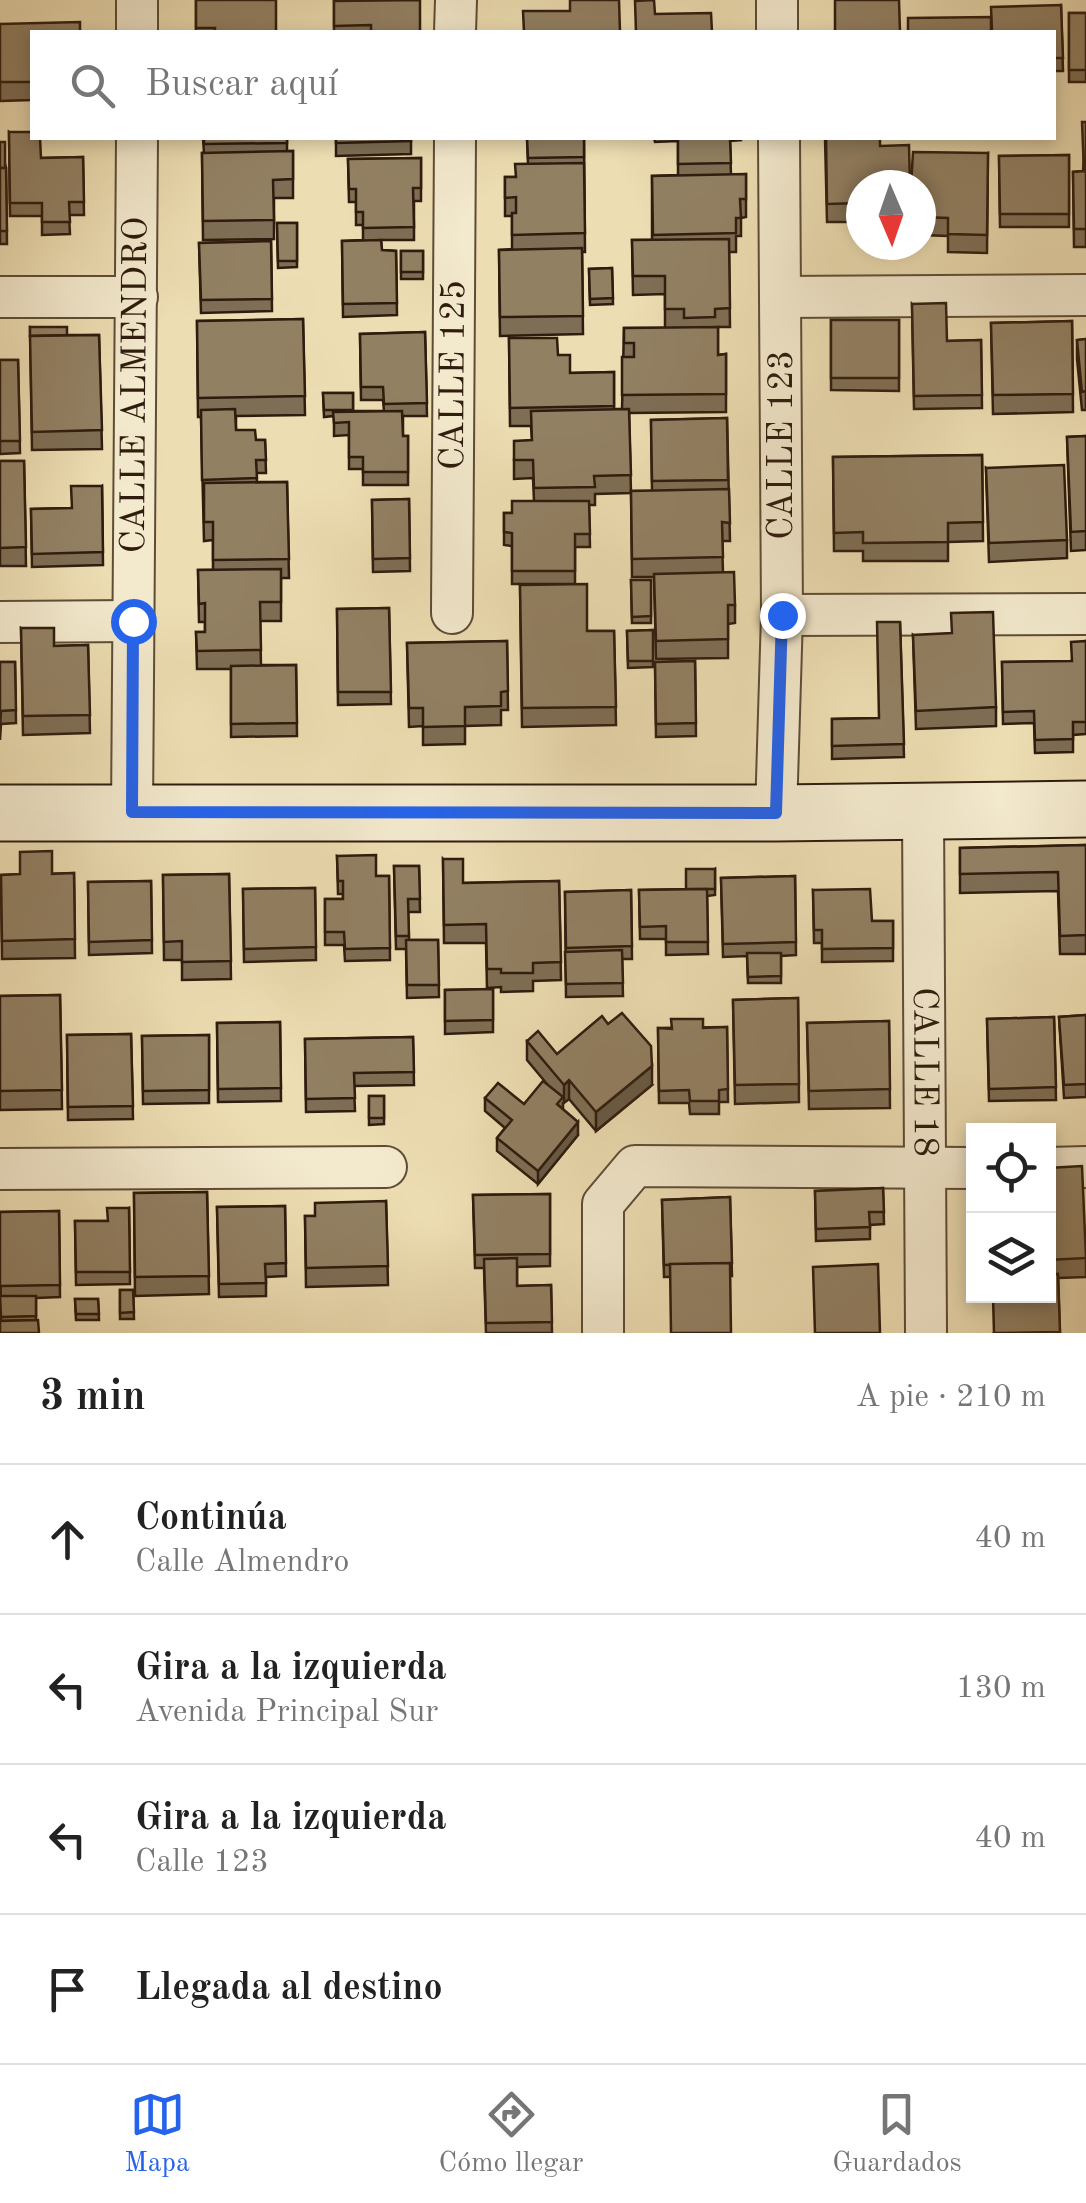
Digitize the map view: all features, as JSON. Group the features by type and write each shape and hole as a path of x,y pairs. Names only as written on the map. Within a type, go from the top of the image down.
{"street":[{"path":"137,0 137,30"},
{"path":"456,0 456,30"},
{"path":"777,0 777,30"},
{"name":"CALLE ALMENDRO","path":"132,812 137,140"},
{"name":"CALLE 125","path":"452,613 455,140"},
{"name":"CALLE 123","path":"776,813 782,615 779,140"},
{"path":"781,298 1086,295"},
{"path":"0,298 137,297"},
{"path":"782,615 1086,614"},
{"path":"0,622 133,621"},
{"path":"0,813 1086,809"},
{"name":"CALLE 18","path":"924,812 926,1333"},
{"path":"602,1333 603,1204 635,1166 966,1168"},
{"path":"0,1168 386,1167"},
{"path":"1056,1168 1086,1168"}],"building":[{"path":"196,0 276,0 276,30 196,28"},
{"path":"420,0 420,30 334,26 334,1"},
{"path":"570,0 619,0 620,30 524,30 523,11 570,11"},
{"path":"654,0 655,14 711,13 712,30 636,30 635,1"},
{"path":"835,0 899,0 900,30 835,30"},
{"path":"1061,5 1063,58 1056,58 1056,30 992,30 991,7"},
{"path":"1069,13 1086,13 1086,70 1069,70"},
{"path":"991,17 991,30 908,30 908,18"},
{"path":"80,22 80,30 30,30 30,82 0,82 0,24"},
{"path":"1082,122 1086,122 1086,229 1074,229 1073,172 1084,171"},
{"path":"9,132 30,132 30,140 40,140 41,158 83,157 84,202 69,202 70,222 42,222 42,203 10,203"},
{"path":"204,140 287,140 287,143 204,144"},
{"path":"336,140 411,140 411,141"},
{"path":"527,140 584,140 584,157 528,158"},
{"path":"678,140 730,140 731,163 678,164"},
{"path":"826,140 880,140 880,146 909,145 910,170 846,170 846,203 827,204"},
{"path":"0,142 5,142 5,168 0,168"},
{"path":"293,151 293,179 273,180 274,220 203,221 202,153"},
{"path":"913,152 988,153 987,235 948,234 948,218 936,218 936,170 912,170"},
{"path":"1069,155 1069,214 1000,214 999,156"},
{"path":"421,158 421,188 413,188 414,227 363,228 363,212 356,212 356,189 349,189 348,159"},
{"path":"584,163 585,233 512,235 516,197 505,198 505,177 516,177 515,164"},
{"path":"0,168 6,168 7,231 0,231"},
{"path":"746,174 746,199 740,199 741,218 736,218 736,233 653,235 652,176"},
{"path":"277,223 297,223 297,261 278,261"},
{"path":"729,239 730,308 715,309 715,317 684,318 684,309 665,309 665,276 633,276 632,240"},
{"path":"381,240 382,250 396,251 397,303 343,304 342,241"},
{"path":"271,241 272,299 201,300 199,243"},
{"path":"582,248 583,316 500,317 499,250"},
{"path":"401,251 423,251 423,272 401,272"},
{"path":"612,268 613,298 590,299 589,269"},
{"path":"946,303 947,341 981,340 982,395 914,396 912,304"},
{"path":"303,319 305,396 198,398 197,321"},
{"path":"831,320 899,320 899,378 831,378"},
{"path":"1072,321 1073,394 993,395 991,323"},
{"path":"30,327 67,327 67,335 30,336"},
{"path":"718,327 718,355 726,354 726,394 622,395 622,357 634,357 634,343 624,343 624,328"},
{"path":"425,332 427,403 384,404 383,387 361,387 360,334"},
{"path":"99,335 102,430 32,432 30,336"},
{"path":"509,338 557,338 558,355 570,355 570,373 614,372 614,406 510,408"},
{"path":"1086,339 1086,391 1082,392 1077,340"},
{"path":"0,360 18,360 20,441 0,441"},
{"path":"323,393 353,393 353,410 324,410"},
{"path":"235,409 236,430 255,430 256,440 265,440 266,460 256,460 257,478 202,480 201,410"},
{"path":"629,409 631,475 594,476 595,487 534,488 533,460 514,460 514,441 532,440 531,411"},
{"path":"402,411 403,436 408,436 408,472 363,472 363,457 349,457 349,422 334,423 333,412"},
{"path":"727,418 728,480 652,481 651,420"},
{"path":"1086,436 1086,531 1071,532 1067,437"},
{"path":"982,455 983,522 948,523 948,542 863,543 863,532 834,533 833,457"},
{"path":"0,461 24,461 26,547 0,548"},
{"path":"1064,465 1067,540 989,543 986,468"},
{"path":"287,482 289,559 213,560 213,522 204,522 204,483"},
{"path":"71,486 102,486 103,552 32,554 31,509 72,508"},
{"path":"729,489 730,523 722,522 723,557 632,559 631,491"},
{"path":"409,499 410,558 373,559 372,500"},
{"path":"512,501 589,501 590,534 575,534 575,571 512,571 512,533 504,532 504,513 512,513"},
{"path":"281,569 281,602 260,602 261,650 197,651 196,632 205,632 205,603 199,604 198,570"},
{"path":"734,572 735,605 728,605 728,639 656,641 654,574"},
{"path":"631,580 651,580 651,616 632,617"},
{"path":"587,584 587,631 614,631 616,707 522,708 520,585"},
{"path":"389,608 391,692 338,692 337,609"},
{"path":"993,612 996,707 916,711 913,635 952,633 951,613"},
{"path":"877,622 900,622 904,744 832,746 832,719 879,718"},
{"path":"21,628 54,628 54,646 88,645 90,715 23,716"},
{"path":"653,630 653,661 628,661 627,631"},
{"path":"507,641 508,691 501,692 501,706 465,707 465,726 423,727 423,708 409,708 407,643"},
{"path":"1086,641 1086,722 1073,722 1073,739 1035,740 1034,711 1003,712 1002,662 1072,661 1071,642"},
{"path":"695,661 696,723 656,724 655,662"},
{"path":"0,662 15,662 16,710 1,711 0,727"},
{"path":"296,665 297,723 231,724 231,666"},
{"path":"1086,845 1086,935 1060,936 1058,872 960,874 960,848"},
{"path":"52,851 52,874 74,873 75,939 2,941 1,875 20,874 20,852"},
{"path":"376,855 376,876 389,876 390,948 345,949 344,932 325,932 325,899 343,899 337,856"},
{"path":"443,859 463,859 463,883 559,881 561,962 533,963 533,973 487,969 486,924 444,925"},
{"path":"394,866 419,866 420,899 408,899 409,936 396,936"},
{"path":"686,869 715,869 715,889 686,889"},
{"path":"229,874 231,961 182,962 182,941 164,942 163,875"},
{"path":"795,876 796,942 723,944 721,878"},
{"path":"151,881 152,940 89,942 88,882"},
{"path":"315,888 316,947 244,949 243,889"},
{"path":"707,889 708,942 666,942 666,926 640,927 639,890"},
{"path":"870,889 872,921 893,921 893,948 822,949 822,930 814,930 813,890"},
{"path":"631,890 632,946 566,948 565,892"},
{"path":"406,940 438,940 439,985 407,985"},
{"path":"622,950 623,983 566,984 565,952"},
{"path":"747,953 781,953 781,976 748,977"},
{"path":"493,989 493,1020 445,1021 445,990"},
{"path":"60,995 62,1090 0,1091 0,996"},
{"path":"798,998 799,1084 735,1085 733,1000"},
{"path":"622,1013 651,1046 652,1066 596,1112 569,1080 564,1085 527,1041 538,1031 557,1054 602,1016 608,1024"},
{"path":"1086,1015 1086,1084 1064,1085 1059,1017"},
{"path":"1054,1017 1056,1087 989,1089 987,1019"},
{"path":"671,1019 703,1019 703,1028 727,1027 728,1089 719,1090 719,1101 690,1101 689,1090 659,1091 658,1028 672,1029"},
{"path":"889,1021 890,1089 809,1091 807,1023"},
{"path":"280,1022 281,1088 218,1089 217,1023"},
{"path":"131,1034 133,1106 68,1107 67,1035"},
{"path":"209,1035 209,1090 143,1091 142,1036"},
{"path":"413,1037 414,1072 354,1073 355,1098 306,1099 305,1039"},
{"path":"543,1081 563,1097 557,1104 578,1122 538,1171 497,1138 512,1120 485,1098 498,1083 524,1104"},
{"path":"369,1096 384,1096 384,1118 369,1118"},
{"path":"1082,1166 1086,1258 1056,1260 1056,1168"},
{"path":"883,1188 884,1212 869,1212 870,1227 816,1229 815,1191"},
{"path":"207,1192 209,1276 135,1277 134,1193"},
{"path":"550,1194 550,1254 475,1255 473,1195"},
{"path":"730,1197 732,1263 664,1265 662,1200"},
{"path":"386,1201 388,1266 306,1268 305,1216 315,1216 315,1203"},
{"path":"285,1206 286,1263 265,1264 266,1283 219,1284 217,1207"},
{"path":"107,1208 129,1208 130,1272 76,1272 75,1221 108,1221"},
{"path":"59,1211 60,1285 0,1286 0,1212"},
{"path":"517,1258 517,1286 551,1285 552,1322 486,1323 484,1259"},
{"path":"730,1263 731,1333 671,1333 670,1264"},
{"path":"878,1264 880,1333 815,1333 813,1267"},
{"path":"1056,1274 1060,1332 994,1333 993,1303 1056,1303"},
{"path":"120,1290 133,1290 134,1312 120,1313"},
{"path":"0,1296 36,1296 36,1316 1,1317"},
{"path":"75,1299 98,1299 99,1314 76,1314"},
{"path":"38,1320 39,1333 0,1333 0,1321"}],"route":[{"path":"133,621 132,812 776,813 782,615"}]}
